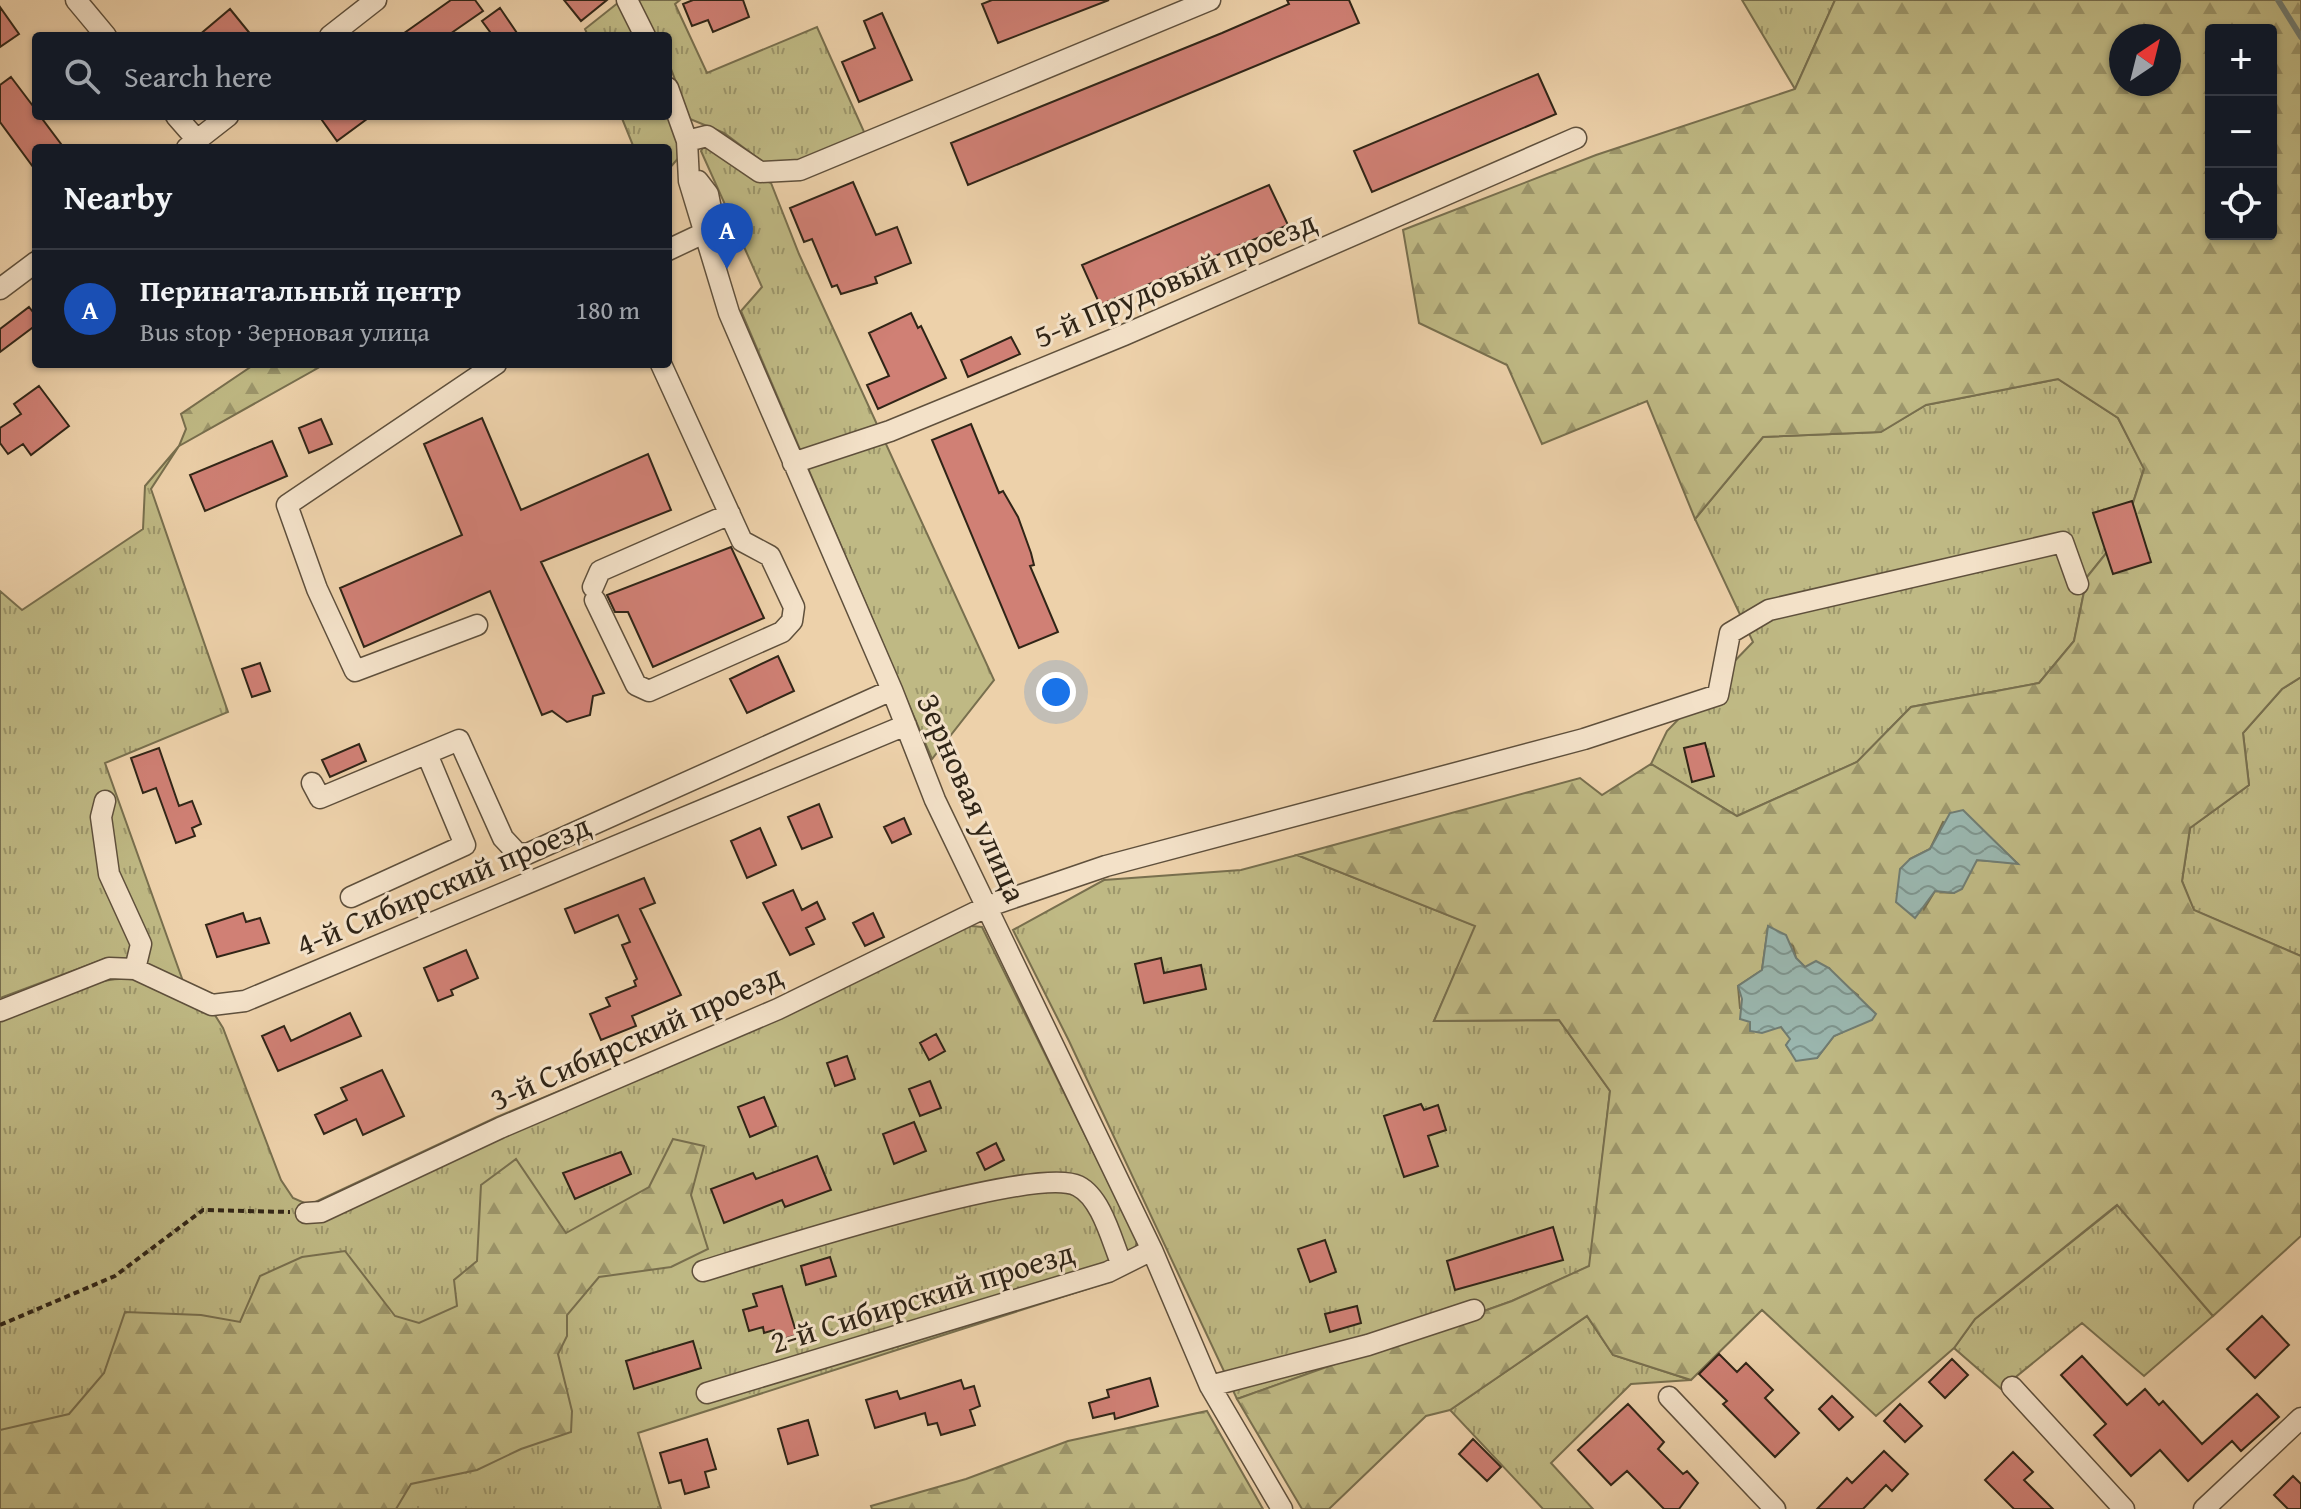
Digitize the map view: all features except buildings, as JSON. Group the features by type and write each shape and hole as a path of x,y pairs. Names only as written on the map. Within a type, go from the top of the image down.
{"street":[{"path":"76,0 103,32"},
{"path":"335,32 376,0"},
{"path":"627,0 643,32"},
{"path":"687,141 707,136 760,172 800,170 1210,0"},
{"name":"Зерновая улица","path":"672,99 687,141 689,181 729,313 892,690 935,800 1152,1250 1210,1386 1282,1509"},
{"path":"178,120 192,144 223,120"},
{"name":"5-й Прудовый проезд","path":"793,463 890,431 1112,341 1576,138"},
{"path":"672,248 704,233"},
{"path":"0,289 32,265"},
{"path":"477,625 355,671 317,589 287,505 490,368"},
{"path":"663,368 730,514 742,541 770,556 794,607 792,621 782,632 649,691 636,685 594,594 600,571 730,514"},
{"name":"3-й Сибирский проезд","path":"306,1213 321,1212 500,1128 778,1009 986,907 1106,866 1584,739 1718,695 1730,633 1769,610 2063,542 2078,584"},
{"path":"312,783 320,798 459,740 503,838 517,853 527,854 892,690"},
{"name":"4-й Сибирский проезд","path":"135,969 212,1005 245,1001 906,725"},
{"path":"351,897 465,845 427,754"},
{"path":"0,1011 109,968 135,969 141,944 109,874 101,817 105,801"},
{"path":"703,1271 889,1215 1033,1183 1066,1181 1081,1187 1093,1200 1122,1265"},
{"name":"2-й Сибирский проезд","path":"707,1393 1122,1265 1152,1250"},
{"path":"1210,1386 1368,1345 1474,1310"},
{"path":"2012,1387 2124,1509"},
{"path":"1669,1397 1775,1509"},
{"path":"2204,1509 2301,1418"}],"path":[{"path":"0,1325 115,1276 203,1210 306,1213"}],"green space":[{"path":"638,0 680,0 675,4 707,73 817,27 865,134 798,164 764,163 724,133 690,119 672,72 672,32 654,32"},
{"path":"1742,0 1835,0 1795,89"},
{"path":"1835,0 2301,0 2301,677 2282,689 2243,733 2249,785 2190,828 2182,881 2194,910 2301,956 2301,1236 2213,1316 2117,1205 1975,1319 1954,1348 1876,1416 1762,1310 1691,1380 1613,1355 1587,1316 1450,1410 1426,1416 1329,1509 1302,1509 1237,1399 1512,1301 1589,1266 1610,1091 1559,1020 1434,1021 1475,926 1297,855 1580,778 1602,795 1651,764 1737,816 1857,762 1911,707 2039,683 2074,641 2087,577 2124,531 2144,469 2118,418 2058,379 1926,405 1881,432 1763,437 1695,519 1647,401 1542,444 1507,365 1419,323 1403,230 1596,155 1795,89","holes":["1943,822 1999,846 2017,863 1977,860 1954,893 1935,891 1924,909 1910,859 1930,849","1768,927 1793,946 1796,958 1805,967 1829,968 1836,979 1858,995 1861,1023 1834,1036 1817,1058 1791,1052 1786,1045 1791,1039 1781,1027 1740,1008 1738,986 1762,970"]},
{"path":"619,2 635,32 586,32 585,29"},
{"path":"623,120 669,120 681,155 672,165 672,144 632,144"},
{"path":"706,143 756,177 771,183 799,254 994,680 932,759 741,311 762,287 701,151"},
{"path":"249,368 318,368 179,446 186,429 181,414"},
{"path":"2058,379 2118,418 2144,468 2124,531 2087,577 2074,641 2039,683 1911,707 1857,762 1737,816 1651,764 1667,731 1753,642 1695,519 1763,437 1880,432 1926,405"},
{"path":"179,446 151,489 228,712 105,763 184,984 139,963 107,958 0,998 0,591 22,610 143,529 145,486"},
{"path":"2301,677 2301,956 2193,910 2182,881 2190,828 2249,785 2243,733 2282,689"},
{"path":"1297,855 1476,926 1434,1021 1559,1020 1610,1091 1590,1266 1512,1301 1237,1399 1069,1041 1013,930 1104,880 1241,870"},
{"path":"961,911 971,926 982,927 1137,1240 1131,1271 1112,1281 638,1433 661,1509 0,1509 0,1021 89,984 125,979 150,984 194,1007 213,1012 223,1028 281,1180 293,1198 309,1205 497,1117 775,1001"},
{"path":"673,1139 704,1146 691,1195 708,1249 671,1267 599,1277 567,1315 567,1336 558,1354 572,1411 571,1432 521,1449 477,1470 411,1484 396,1509 0,1509 0,1430 69,1414 104,1373 125,1312 201,1315 240,1322 260,1276 302,1257 345,1251 395,1316 419,1323 457,1306 454,1280 477,1261 481,1185 516,1159 566,1233 649,1187"},
{"path":"2118,1205 2213,1316 2144,1376 2082,1323 2001,1389 1954,1348 1975,1319"},
{"path":"1587,1316 1613,1355 1691,1380 1631,1384 1551,1463 1593,1509 1543,1509 1450,1410"},
{"path":"1207,1411 1263,1509 872,1509 871,1506 966,1479 1068,1441"}],"water":[{"path":"1963,810 2018,864 1977,860 1962,889 1954,893 1935,891 1915,918 1896,902 1900,869 1910,859 1930,849 1950,813"},
{"path":"1768,926 1786,935 1796,958 1805,967 1816,961 1829,968 1876,1014 1872,1020 1834,1036 1817,1058 1796,1061 1786,1045 1790,1039 1781,1027 1762,1033 1750,1031 1750,1022 1740,1019 1742,999 1738,986 1762,970"}],"waterway":[{"path":"2278,0 2301,37"}],"place":[{"name":"Перинатальный центр","path":"727,269"}]}
